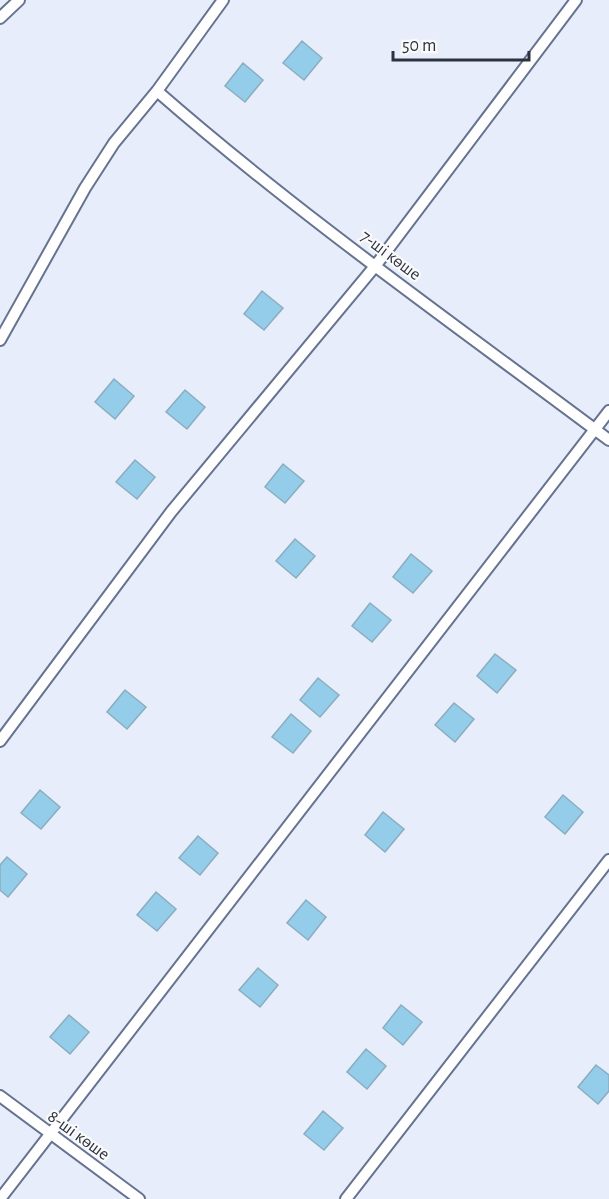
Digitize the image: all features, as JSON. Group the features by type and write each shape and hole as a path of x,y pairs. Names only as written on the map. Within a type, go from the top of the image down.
{"lane":[{"path":"0,18 19,0"},
{"path":"0,340 90,179 114,143 157,91 223,0"},
{"path":"0,741 171,512 376,265 576,0"},
{"name":"7-ші көше","path":"157,91 210,137 609,440"},
{"path":"0,1199 609,411"},
{"path":"346,1199 609,860"},
{"name":"8-ші көше","path":"0,1096 139,1199"}],"building":[{"path":"302,41 322,58 304,80 283,63"},
{"path":"243,63 263,80 245,102 225,86"},
{"path":"262,291 283,308 264,330 244,314"},
{"path":"114,379 134,396 115,419 95,402"},
{"path":"185,390 205,407 187,429 166,412"},
{"path":"135,460 155,477 137,499 116,482"},
{"path":"283,464 304,481 285,503 265,487"},
{"path":"295,539 315,556 296,578 276,561"},
{"path":"411,554 432,571 413,593 393,577"},
{"path":"370,603 391,620 372,642 352,626"},
{"path":"495,654 516,670 497,693 477,676"},
{"path":"318,678 339,695 320,717 300,700"},
{"path":"125,690 146,707 127,729 107,712"},
{"path":"454,703 474,719 455,742 435,725"},
{"path":"291,714 311,731 293,753 272,737"},
{"path":"40,790 60,807 41,829 21,813"},
{"path":"563,795 583,812 565,834 545,817"},
{"path":"383,812 404,829 385,852 365,835"},
{"path":"198,836 218,853 200,875 179,858"},
{"path":"7,857 27,874 8,897 0,890 0,865"},
{"path":"156,892 176,909 157,931 137,915"},
{"path":"306,900 326,917 308,940 287,923"},
{"path":"258,968 278,985 260,1007 239,990"},
{"path":"401,1005 422,1022 403,1045 383,1028"},
{"path":"69,1015 89,1032 70,1054 50,1037"},
{"path":"366,1049 386,1066 367,1089 347,1072"},
{"path":"596,1065 609,1075 609,1091 598,1104 578,1087"},
{"path":"323,1111 343,1128 324,1150 304,1134"}]}
